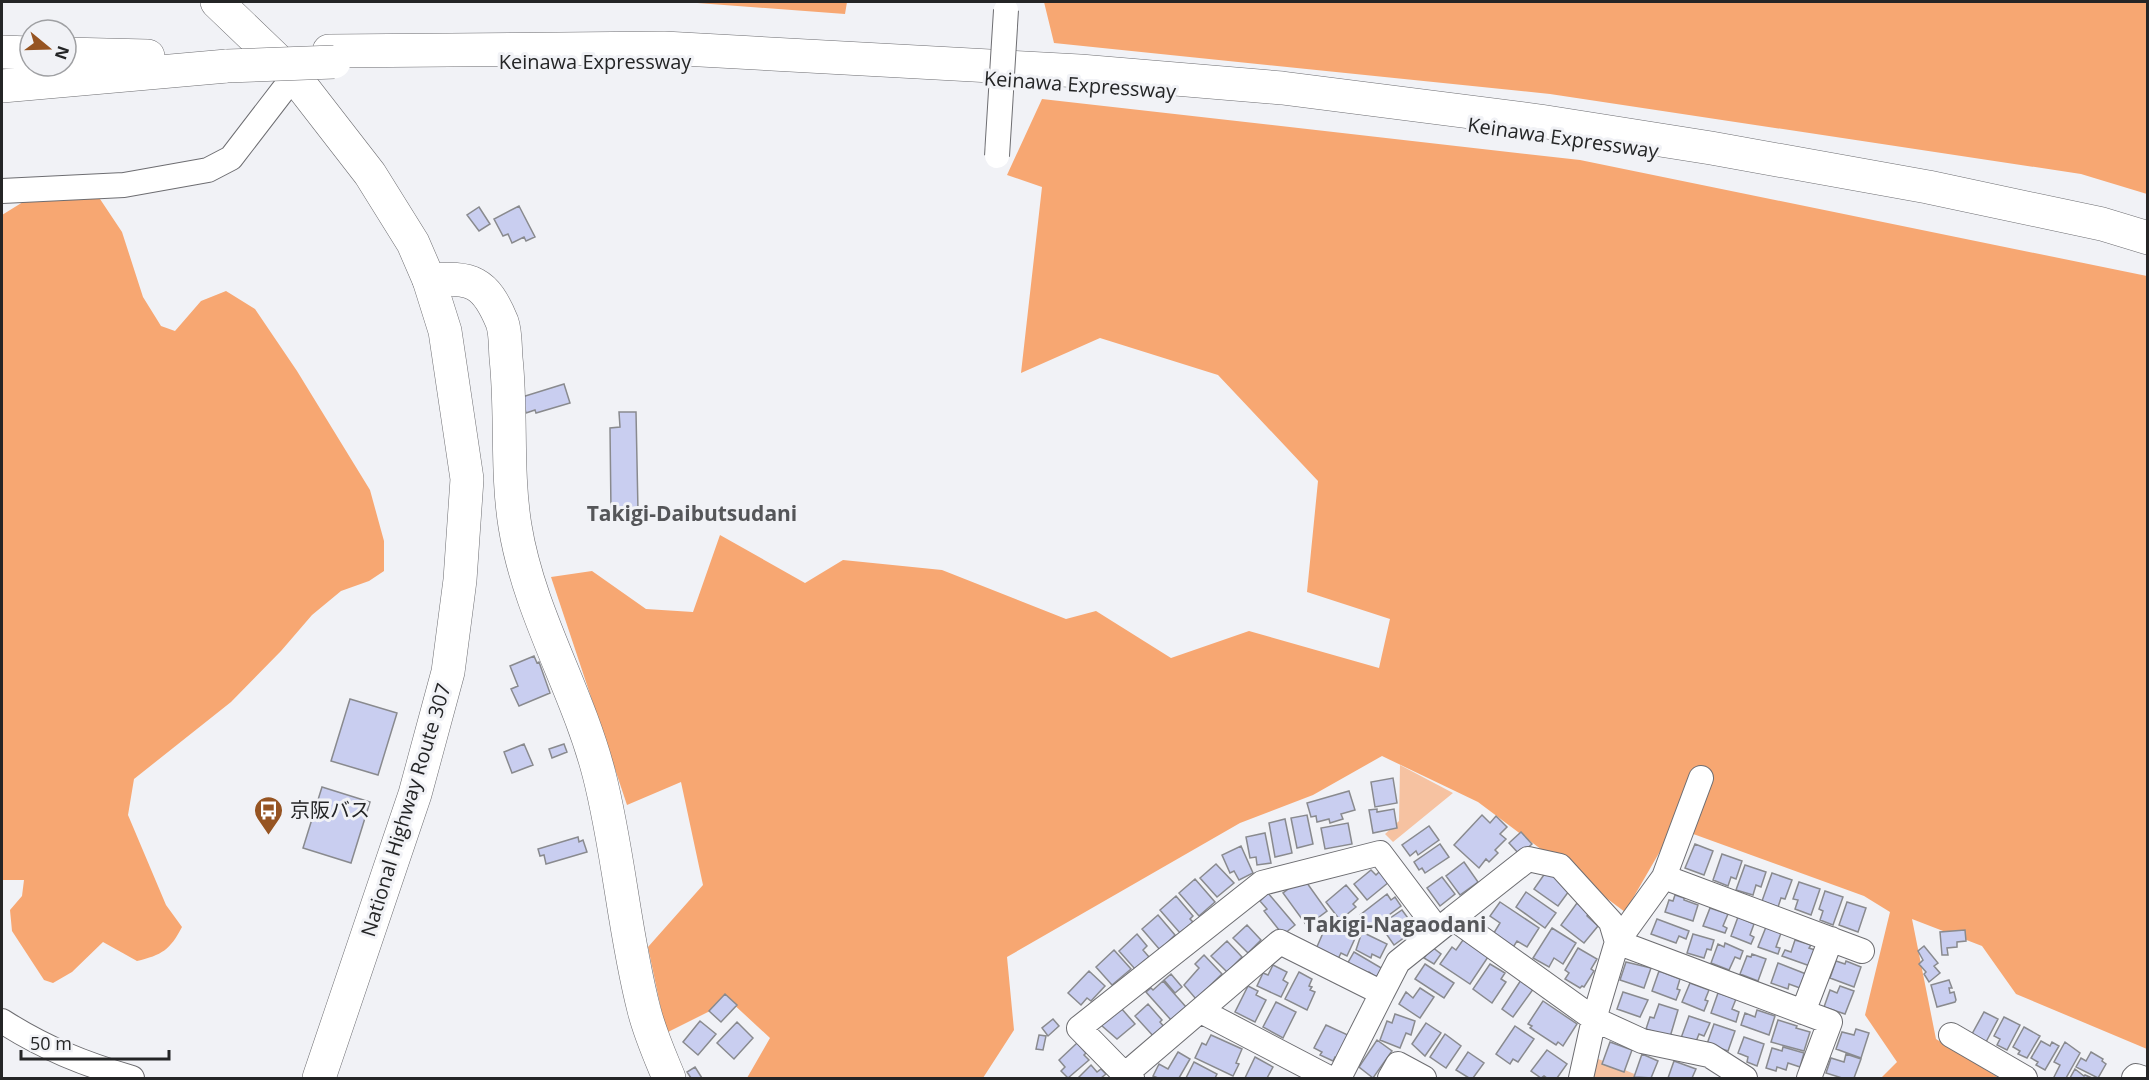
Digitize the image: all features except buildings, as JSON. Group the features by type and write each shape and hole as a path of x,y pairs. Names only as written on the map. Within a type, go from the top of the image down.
{"main road":[{"name":"National Highway Route 307","path":"218,2 294,76 370,174 413,243 429,280 445,331 467,479 460,580 448,672 416,794 319,1078"},
{"name":"Keinawa Expressway","path":"78,54 225,60 676,49 1068,70 1282,88 1540,122 1711,148 1928,187 2102,224 2148,238"},
{"path":"2,52 18,53"},
{"name":"Keinawa Expressway","path":"331,56 664,61 1079,83 1282,101 1539,132 1710,159 1915,197 2099,236 2148,243"},
{"name":"Keinawa Expressway","path":"2,86 164,72 225,60"},
{"path":"2,95 164,72"},
{"path":"429,280 458,278 483,288 503,324 509,382 510,470 515,525 524,568 537,608 587,735 599,776 644,1011 669,1078"}],"street":[{"path":"997,156 1006,6"},
{"path":"2,191 124,185 208,170 231,158 294,76"},
{"path":"1581,1078 1594,1019 1617,942 1664,878 1701,778"},
{"path":"1382,993 1280,942 1126,1077 1078,1028 1262,883 1380,852 1445,924 1594,1019 1642,1041 1709,1055 1744,1078"},
{"path":"1339,1078 1398,962 1528,859 1560,866 1611,922 1617,942"},
{"path":"1664,878 1862,951"},
{"path":"1803,1012 1831,939"},
{"path":"1617,942 1830,1022 1809,1078"},
{"path":"1201,1011 1329,1078"},
{"path":"2,1021 27,1037 82,1063 132,1078"},
{"path":"1952,1035 2025,1078"},
{"path":"1390,1078 1398,1064 1424,1078"},
{"path":"2134,1078 2136,1076 2142,1078"}],"shaded area":[{"path":"684,2 847,2 845,14"},
{"path":"1044,2 2147,2 2147,194 2081,174 1550,94 1054,43"},
{"path":"1042,99 1580,160 2147,276 2147,1049 2016,994 1982,946 1912,919 1936,1039 1999,1078 1881,1078 1897,1062 1865,1015 1890,912 1864,896 1674,827 1625,912 1478,802 1382,756 1313,795 1240,823 1007,957 1014,1030 983,1078 747,1078 770,1038 730,1001 666,1033 648,947 703,885 681,782 627,805 551,577 592,571 646,609 693,612 720,535 805,583 843,560 942,570 1066,619 1096,611 1171,658 1249,631 1379,668 1390,619 1307,592 1318,481 1218,375 1100,338 1021,373 1042,187 1007,175"},
{"path":"55,192 98,196 122,232 143,297 161,326 175,331 201,301 226,291 255,309 297,371 370,490 384,541 384,571 369,581 341,591 312,615 281,651 231,702 134,779 128,815 166,905 182,927 169,946 159,954 137,961 103,942 72,972 53,983 44,980 12,931 10,910 22,896 24,880 2,880 2,215 23,202"},
{"path":"1400,765 1453,793 1393,842 1385,834 1399,821"},
{"path":"1596,1058 1644,1078 1589,1078"}],"place":[{"name":"京阪バス","path":"269,836"}],"district":[{"name":"Takigi-Daibutsudani","path":"692,514"},
{"name":"Takigi-Nagaodani","path":"1395,925"}]}
